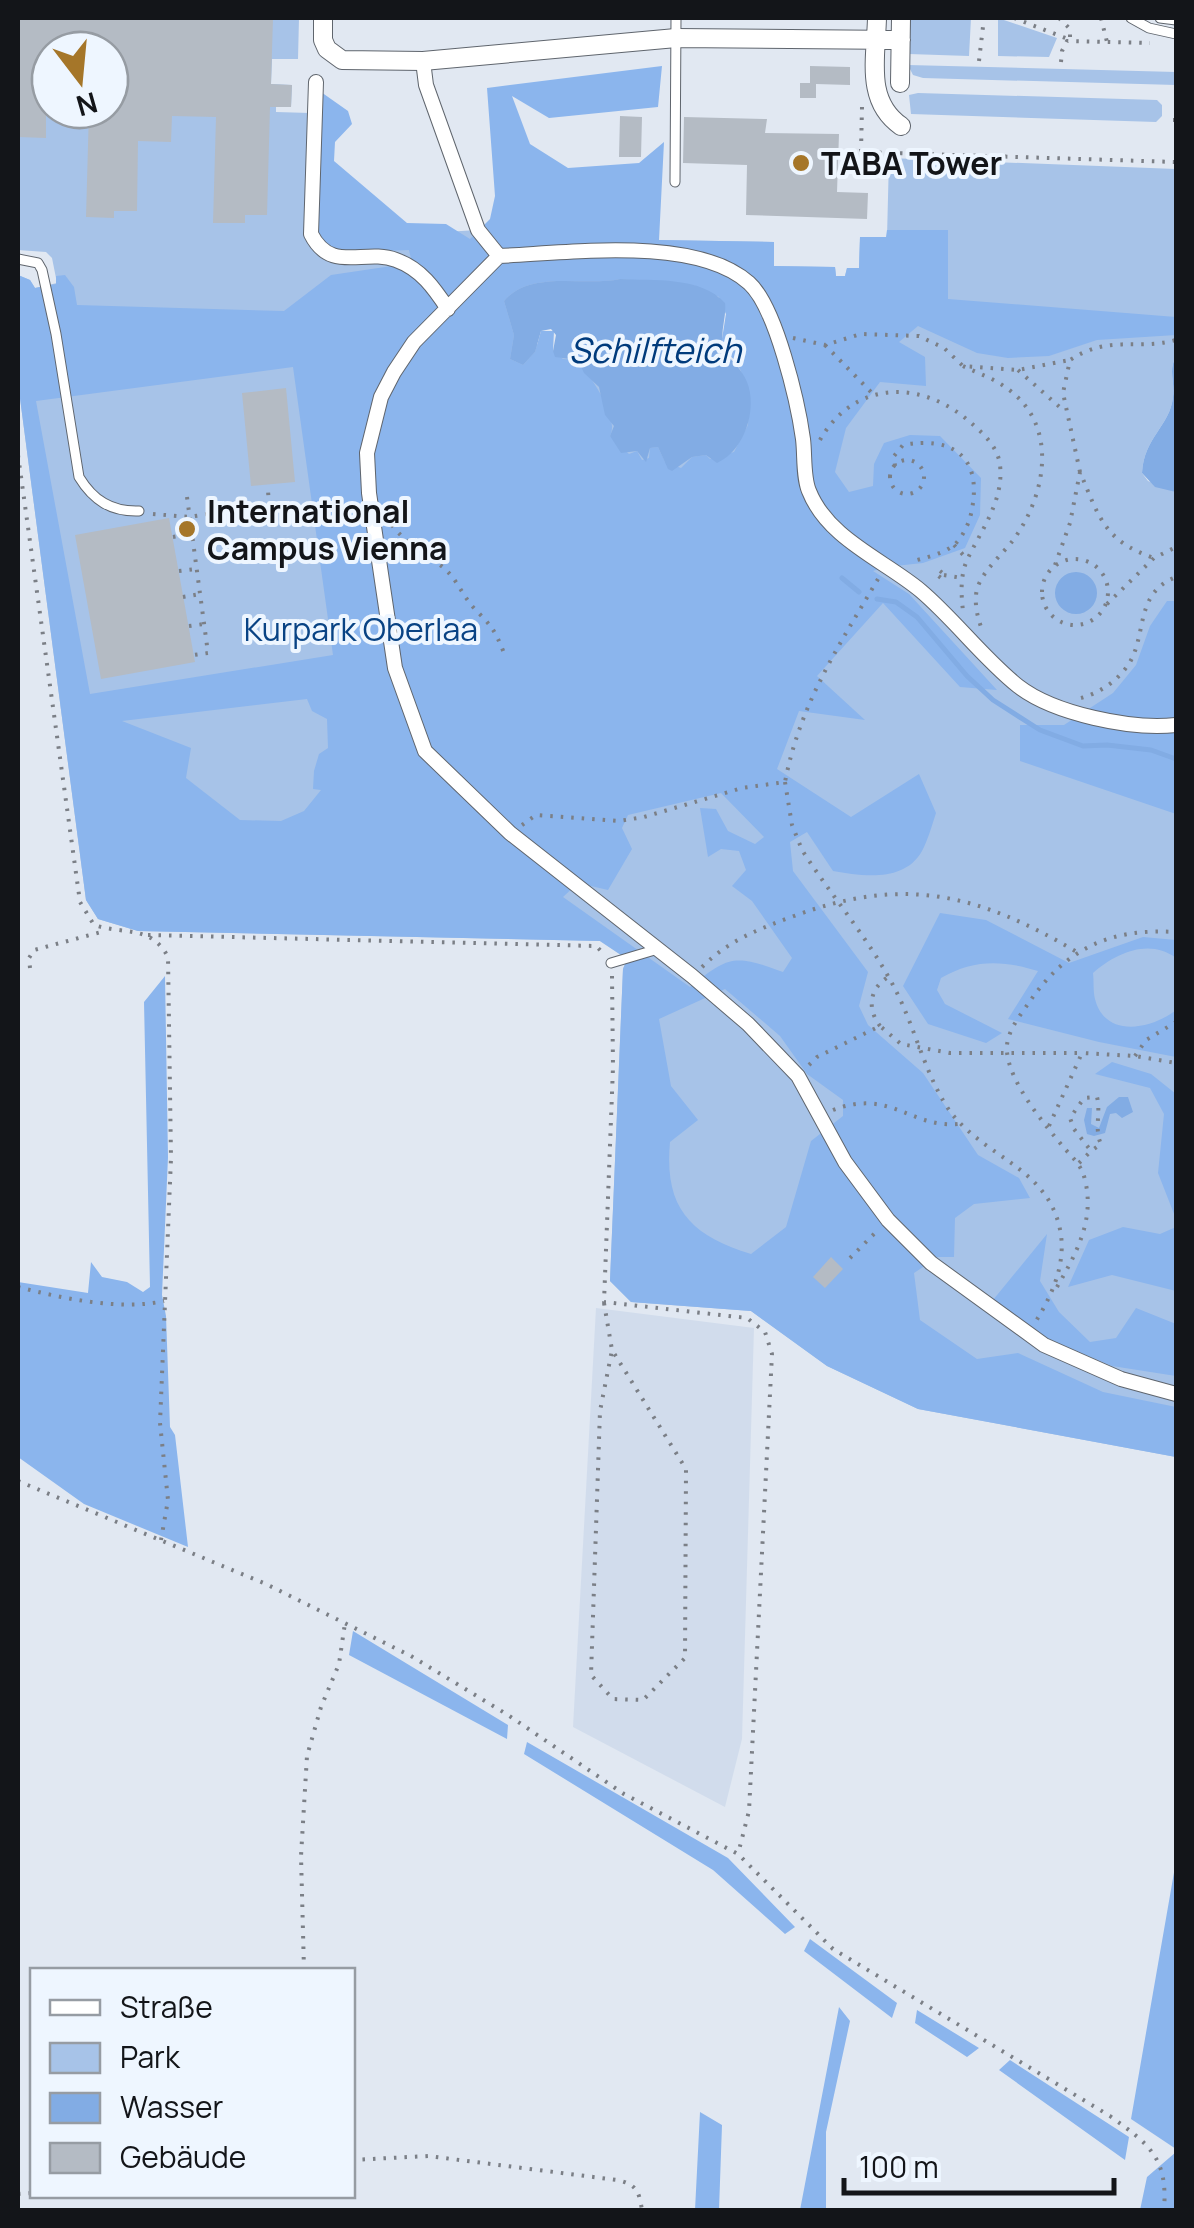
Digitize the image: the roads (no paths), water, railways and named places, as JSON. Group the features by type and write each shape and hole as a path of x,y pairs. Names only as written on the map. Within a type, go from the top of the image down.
{"street":[{"path":"323,18 327,49 342,60 424,61 676,38 900,40"},
{"path":"877,18 876,96 884,114 901,126"},
{"path":"900,83 901,18"},
{"path":"424,61 426,85 478,230 498,256"},
{"path":"316,82 311,234 317,246 328,255 394,259 426,278 448,309"},
{"path":"1176,725 1154,728 1089,719 1021,689 921,591 825,517 808,490 796,395 768,316 750,284 721,268 670,252 498,256 414,342 380,397 366,453 369,493 395,668 425,751 510,833 748,1024 798,1076 845,1162 888,1220 931,1263 1027,1334 1121,1380 1176,1394"}],"lane":[{"path":"675,182 676,18"},
{"path":"1131,18 1149,28 1176,34"},
{"path":"1160,18 1176,20"},
{"path":"18,258 38,263 42,270 79,477 102,504 128,512 139,511"},
{"path":"611,962 658,949"}],"water":[{"name":"Schilfteich","path":"620,279 690,284 715,294 725,303 723,345 747,382 751,404 741,440 735,450 717,463 706,455 692,457 672,471 658,447 650,448 646,462 637,451 621,453 610,436 614,426 605,415 599,387 584,373 578,360 555,357 556,335 551,329 541,331 535,352 523,365 510,359 514,335 504,301 515,291 543,282"},
{"path":"1176,356 1176,492 1155,487 1142,473 1147,450 1171,407 1172,366"},
{"path":"1076,572 1091,578 1097,593 1091,608 1076,614 1061,608 1055,593 1061,578"},
{"path":"1119,1097 1128,1097 1133,1112 1122,1118 1110,1114 1105,1133 1087,1134 1087,1108 1092,1108 1091,1124 1099,1128 1107,1107"}],"waterway":[{"path":"842,578 859,592"},
{"path":"877,599 896,602 917,617 993,700 1040,730 1083,746 1151,750 1176,759"}],"place":[{"name":"TABA Tower","path":"801,163"},
{"name":"International Campus Vienna","path":"187,529"}],"park label":[{"name":"Kurpark Oberlaa","path":"361,629"}]}
